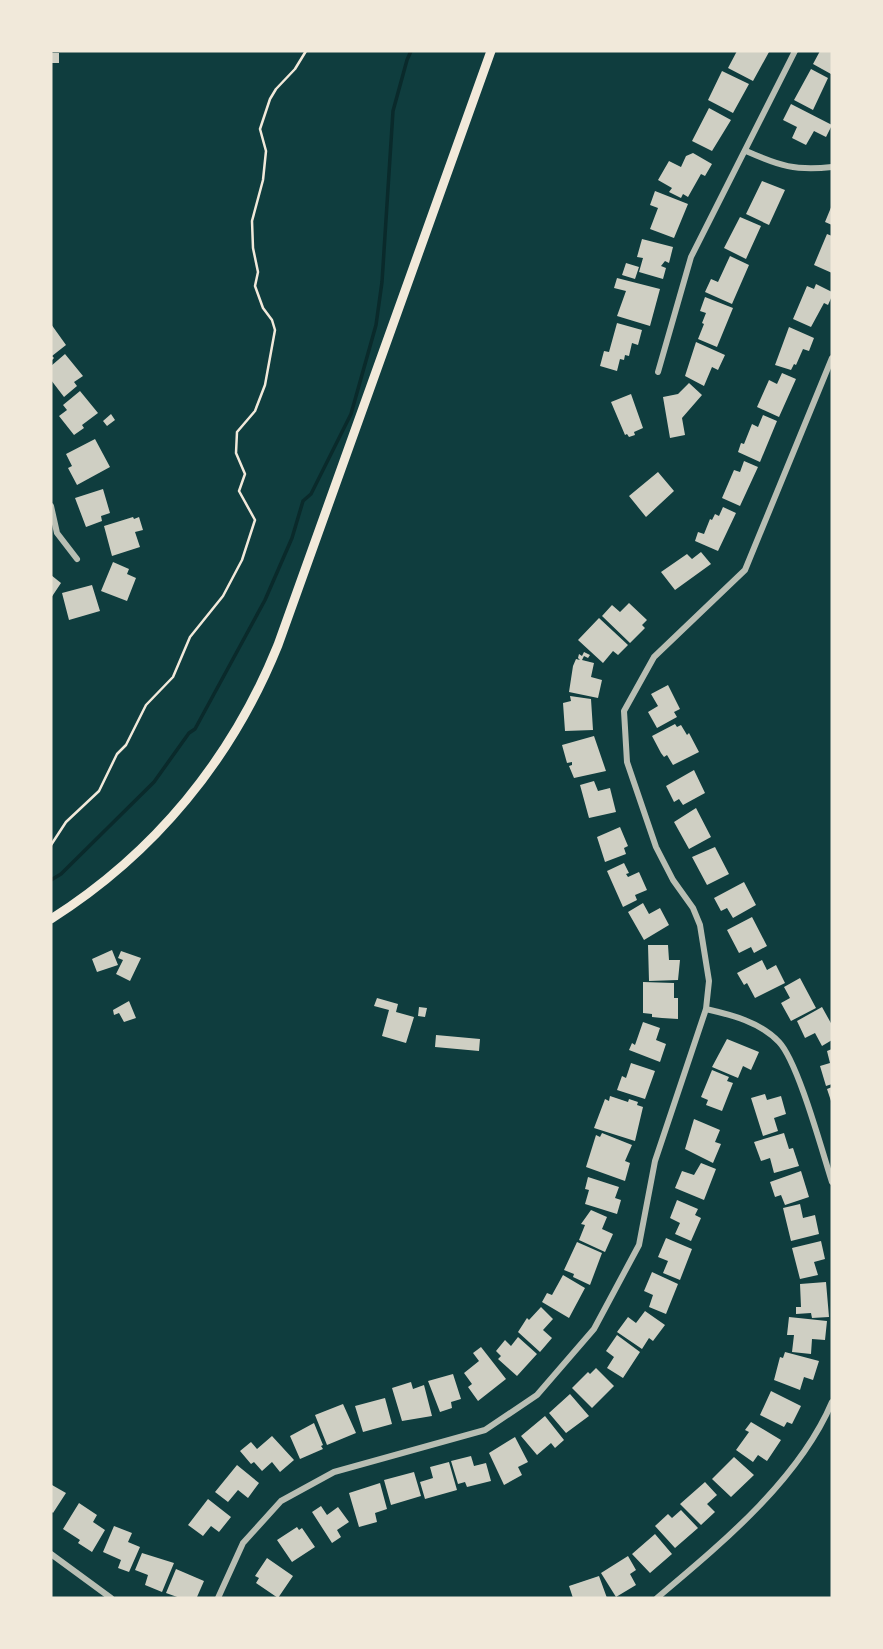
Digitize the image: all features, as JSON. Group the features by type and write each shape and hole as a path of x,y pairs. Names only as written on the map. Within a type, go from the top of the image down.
{"main road":[{"path":"51,919 107,879 160,831 210,771 254,699 278,645 491,51"}],"street":[{"path":"658,372 691,257 795,51"},
{"path":"746,152 780,166 809,169 832,167"},
{"path":"218,1598 243,1543 281,1502 334,1472 485,1430 537,1395 594,1329 639,1245 655,1161 706,1009 708,972 700,925 693,908 673,880 656,847 626,762 624,711 654,657 745,570 832,358"},
{"path":"51,506 57,533 77,559"},
{"path":"706,1009 761,1027 780,1042 793,1065 832,1182"},
{"path":"657,1598 778,1486 799,1462 816,1436 832,1402"},
{"path":"51,1554 111,1598"}],"path":[{"path":"51,845 66,822 99,791 146,705 173,677 190,637 223,596 242,560 251,533 255,520 239,491 245,474 236,453 236,440 240,426 256,411 265,385 275,330 255,286 258,272 253,248 252,221 263,180 266,151 260,129 270,99 306,51"}],"building":[{"path":"737,51 769,52 753,81 728,68"},
{"path":"820,51 832,51 831,74 813,64"},
{"path":"51,53 59,53 59,63 51,63"},
{"path":"811,69 828,78 813,110 794,100"},
{"path":"722,71 749,84 733,113 708,100"},
{"path":"791,104 832,125 826,137 814,131 806,145 792,138 797,127 783,120"},
{"path":"709,108 731,120 712,151 692,141"},
{"path":"693,153 712,164 705,176 701,174 688,197 683,194 681,198 669,192 672,188 658,180 669,161 681,167 686,156"},
{"path":"762,181 785,190 769,225 746,214"},
{"path":"655,191 688,204 674,238 650,229 658,208 650,205"},
{"path":"832,205 832,225 825,222"},
{"path":"740,217 761,226 746,259 724,248"},
{"path":"827,234 832,236 832,273 814,265"},
{"path":"642,239 673,247 669,263 665,261 661,266 666,268 663,279 639,272 643,258 637,257"},
{"path":"730,256 749,265 732,304 705,292 711,279 718,282"},
{"path":"626,263 639,267 635,279 622,275"},
{"path":"617,278 660,289 650,326 617,316 626,291 614,288"},
{"path":"816,284 832,292 832,296 828,305 824,303 811,327 793,319 807,286 814,289"},
{"path":"705,297 733,308 717,347 698,339 706,313 700,311"},
{"path":"617,323 642,330 638,345 632,343 629,356 625,355 624,360 620,359 617,371 600,366 604,351 609,352"},
{"path":"51,324 66,345 52,356 54,358 51,361"},
{"path":"789,327 814,338 809,351 803,349 791,370 775,365"},
{"path":"696,342 725,355 718,370 712,367 704,386 685,376"},
{"path":"65,354 83,376 74,382 77,386 64,397 51,380 51,366"},
{"path":"782,373 796,379 779,417 757,407 769,380 777,384"},
{"path":"689,383 702,395 682,418 685,435 670,438 663,397 678,394"},
{"path":"80,391 98,413 74,435 59,416 67,410 63,405"},
{"path":"631,394 643,428 629,437 625,435 611,402"},
{"path":"111,414 115,420 107,426 103,421"},
{"path":"763,415 777,421 760,462 738,452 752,424 758,427"},
{"path":"95,439 110,467 77,485 68,468 72,466 66,454"},
{"path":"744,461 758,467 740,506 722,498 734,470 740,472"},
{"path":"658,472 674,491 646,517 629,496"},
{"path":"103,489 110,513 101,516 102,521 86,527 75,498"},
{"path":"723,507 736,513 718,551 695,541 698,532 704,534 710,519 712,520 715,514 719,516"},
{"path":"139,517 143,530 135,532 140,547 112,556 104,526"},
{"path":"701,552 711,564 675,590 661,572 687,554 692,559"},
{"path":"113,562 129,569 127,574 136,578 127,601 101,591"},
{"path":"51,575 61,583 51,598"},
{"path":"92,585 100,611 69,620 62,593"},
{"path":"629,603 647,620 642,625 645,628 630,643 602,616 612,605 620,612"},
{"path":"599,618 628,645 618,655 613,651 603,663 578,640"},
{"path":"584,652 590,655 588,658 584,656 582,660 594,663 591,677 602,680 598,698 569,692 573,666 576,659 580,660 579,654 582,656"},
{"path":"668,685 680,709 674,712 677,717 657,728 648,712 658,706 651,694"},
{"path":"570,696 591,699 593,730 565,731 563,703 571,701"},
{"path":"675,724 677,727 681,725 687,735 689,733 699,752 673,765 667,755 664,757 661,753 652,736"},
{"path":"594,736 606,771 574,778 569,766 572,762 567,763 562,745"},
{"path":"694,770 705,793 683,805 679,799 674,802 666,786"},
{"path":"594,781 598,791 610,788 616,812 589,818 580,785"},
{"path":"696,808 711,837 689,849 674,822"},
{"path":"620,827 628,846 624,848 626,854 605,862 597,837"},
{"path":"715,847 729,874 707,885 692,857"},
{"path":"624,863 628,877 639,872 647,890 635,895 637,900 623,907 607,871"},
{"path":"744,882 756,905 733,918 727,908 721,911 714,898"},
{"path":"643,903 649,914 660,908 669,925 644,940 628,912"},
{"path":"752,917 767,946 754,953 751,947 739,953 727,930"},
{"path":"648,945 668,945 669,960 680,960 678,980 649,981"},
{"path":"112,950 118,965 97,972 92,959"},
{"path":"121,951 141,958 130,981 116,974 123,960 118,958"},
{"path":"762,960 767,970 776,965 785,983 755,998 747,983 744,985 737,973"},
{"path":"800,978 816,1008 791,1021 781,1003 790,998 784,987"},
{"path":"643,982 674,983 674,998 678,998 678,1019 652,1017 652,1014 643,1013"},
{"path":"377,998 398,1004 396,1012 414,1017 406,1043 382,1036 389,1010 374,1006"},
{"path":"129,1001 136,1018 124,1022 119,1013 114,1015 113,1010"},
{"path":"419,1007 427,1008 425,1017 418,1016"},
{"path":"822,1007 832,1025 832,1040 822,1046 815,1033 805,1038 797,1021"},
{"path":"643,1022 660,1028 656,1040 666,1044 660,1062 629,1050 632,1043 635,1045"},
{"path":"436,1035 480,1039 479,1051 435,1047"},
{"path":"727,1039 759,1052 751,1070 743,1066 738,1078 712,1067"},
{"path":"832,1049 832,1084 826,1086 820,1066 830,1063 827,1051"},
{"path":"631,1063 655,1071 645,1099 617,1090 622,1076 626,1078"},
{"path":"712,1070 729,1077 727,1081 733,1083 722,1111 706,1105 708,1100 701,1097"},
{"path":"832,1087 832,1104 827,1089"},
{"path":"765,1094 767,1100 781,1096 786,1114 774,1118 778,1131 763,1136 751,1098"},
{"path":"610,1096 638,1102 637,1105 643,1107 635,1141 594,1128 605,1099 609,1101"},
{"path":"694,1119 720,1130 715,1142 721,1144 713,1163 685,1149"},
{"path":"602,1133 632,1145 625,1161 630,1163 625,1181 586,1167 596,1135 600,1137"},
{"path":"784,1133 799,1166 774,1173 770,1158 761,1161 754,1142"},
{"path":"701,1163 716,1169 704,1200 675,1188 682,1171 694,1175"},
{"path":"801,1171 809,1197 785,1205 781,1195 775,1197 770,1182"},
{"path":"588,1177 619,1187 615,1198 621,1200 617,1214 585,1204 589,1190 585,1189"},
{"path":"677,1200 698,1209 695,1215 701,1218 691,1241 675,1234 680,1223 670,1218"},
{"path":"800,1204 803,1218 815,1215 819,1234 791,1241 783,1208"},
{"path":"591,1210 607,1217 602,1229 613,1234 605,1252 579,1240 585,1225 581,1224"},
{"path":"666,1238 692,1249 680,1280 663,1273 668,1261 658,1257"},
{"path":"821,1241 825,1259 814,1262 818,1275 800,1279 792,1248"},
{"path":"577,1242 602,1253 590,1285 564,1270"},
{"path":"652,1272 678,1284 666,1314 649,1307 653,1295 644,1291"},
{"path":"563,1275 585,1288 569,1318 542,1302 547,1293 552,1295"},
{"path":"826,1282 829,1317 812,1318 811,1313 796,1314 796,1307 801,1307 800,1284"},
{"path":"541,1307 553,1319 543,1330 552,1338 540,1352 518,1332 527,1318 529,1320"},
{"path":"645,1311 665,1325 653,1341 649,1338 642,1349 617,1332 628,1317 636,1323"},
{"path":"789,1317 827,1321 825,1340 812,1339 811,1354 792,1352 794,1335 787,1335"},
{"path":"617,1335 640,1352 623,1378 607,1368 614,1357 606,1351"},
{"path":"518,1337 537,1354 517,1376 498,1359 501,1356 496,1351 505,1340 511,1346"},
{"path":"481,1347 506,1379 478,1401 468,1387 472,1384 464,1373 479,1361 473,1353"},
{"path":"785,1352 819,1361 813,1380 804,1377 800,1390 774,1380 780,1357 783,1358"},
{"path":"596,1368 614,1386 592,1408 572,1388"},
{"path":"453,1374 461,1399 451,1402 452,1408 440,1412 428,1381"},
{"path":"411,1382 413,1389 424,1385 432,1416 402,1421 392,1388"},
{"path":"771,1391 801,1406 792,1424 787,1422 784,1427 760,1415"},
{"path":"570,1394 589,1416 566,1433 549,1413"},
{"path":"385,1398 392,1424 363,1432 355,1406"},
{"path":"343,1404 356,1433 327,1445 315,1415"},
{"path":"545,1416 564,1440 555,1448 551,1443 537,1455 521,1436"},
{"path":"751,1422 781,1440 767,1461 758,1455 753,1462 736,1450 749,1432 745,1430"},
{"path":"314,1423 323,1449 300,1459 290,1436"},
{"path":"272,1436 294,1460 280,1472 272,1462 262,1471 254,1462 251,1464 240,1451 251,1442 257,1449"},
{"path":"515,1437 528,1462 518,1467 522,1475 504,1485 489,1453"},
{"path":"471,1456 474,1466 486,1463 491,1481 467,1487 465,1482 458,1484 451,1461"},
{"path":"734,1457 754,1475 731,1497 712,1479"},
{"path":"449,1462 457,1490 425,1499 420,1482 433,1478 430,1467"},
{"path":"237,1465 259,1483 248,1498 238,1490 228,1502 215,1492"},
{"path":"414,1472 421,1496 391,1505 384,1480"},
{"path":"705,1482 717,1495 707,1504 715,1512 701,1525 680,1504"},
{"path":"380,1483 387,1509 375,1513 377,1522 359,1527 349,1493"},
{"path":"52,1485 66,1493 53,1513 51,1511"},
{"path":"208,1499 231,1517 219,1532 211,1526 203,1536 188,1525"},
{"path":"79,1503 97,1515 93,1522 105,1530 92,1552 63,1529"},
{"path":"321,1506 327,1515 338,1507 349,1522 337,1530 341,1537 332,1543 312,1512"},
{"path":"681,1510 698,1528 675,1548 655,1526 668,1514 672,1518"},
{"path":"114,1526 132,1533 128,1542 140,1547 129,1572 118,1568 121,1560 103,1552"},
{"path":"297,1527 299,1530 302,1528 315,1547 292,1562 277,1540"},
{"path":"655,1534 672,1554 650,1573 632,1554"},
{"path":"142,1553 174,1563 162,1592 145,1585 148,1575 135,1570"},
{"path":"628,1556 636,1570 630,1574 636,1585 616,1597 601,1573"},
{"path":"267,1558 293,1576 278,1598 256,1583 259,1578 255,1576"},
{"path":"176,1569 204,1581 197,1597 180,1598 166,1593"},
{"path":"599,1576 607,1598 573,1598 569,1586"}],"waterway":[{"path":"51,880 61,874 154,782 189,733 195,729 265,600 292,538 303,501 311,494 351,414 376,325 382,282 393,111 411,51"}]}
